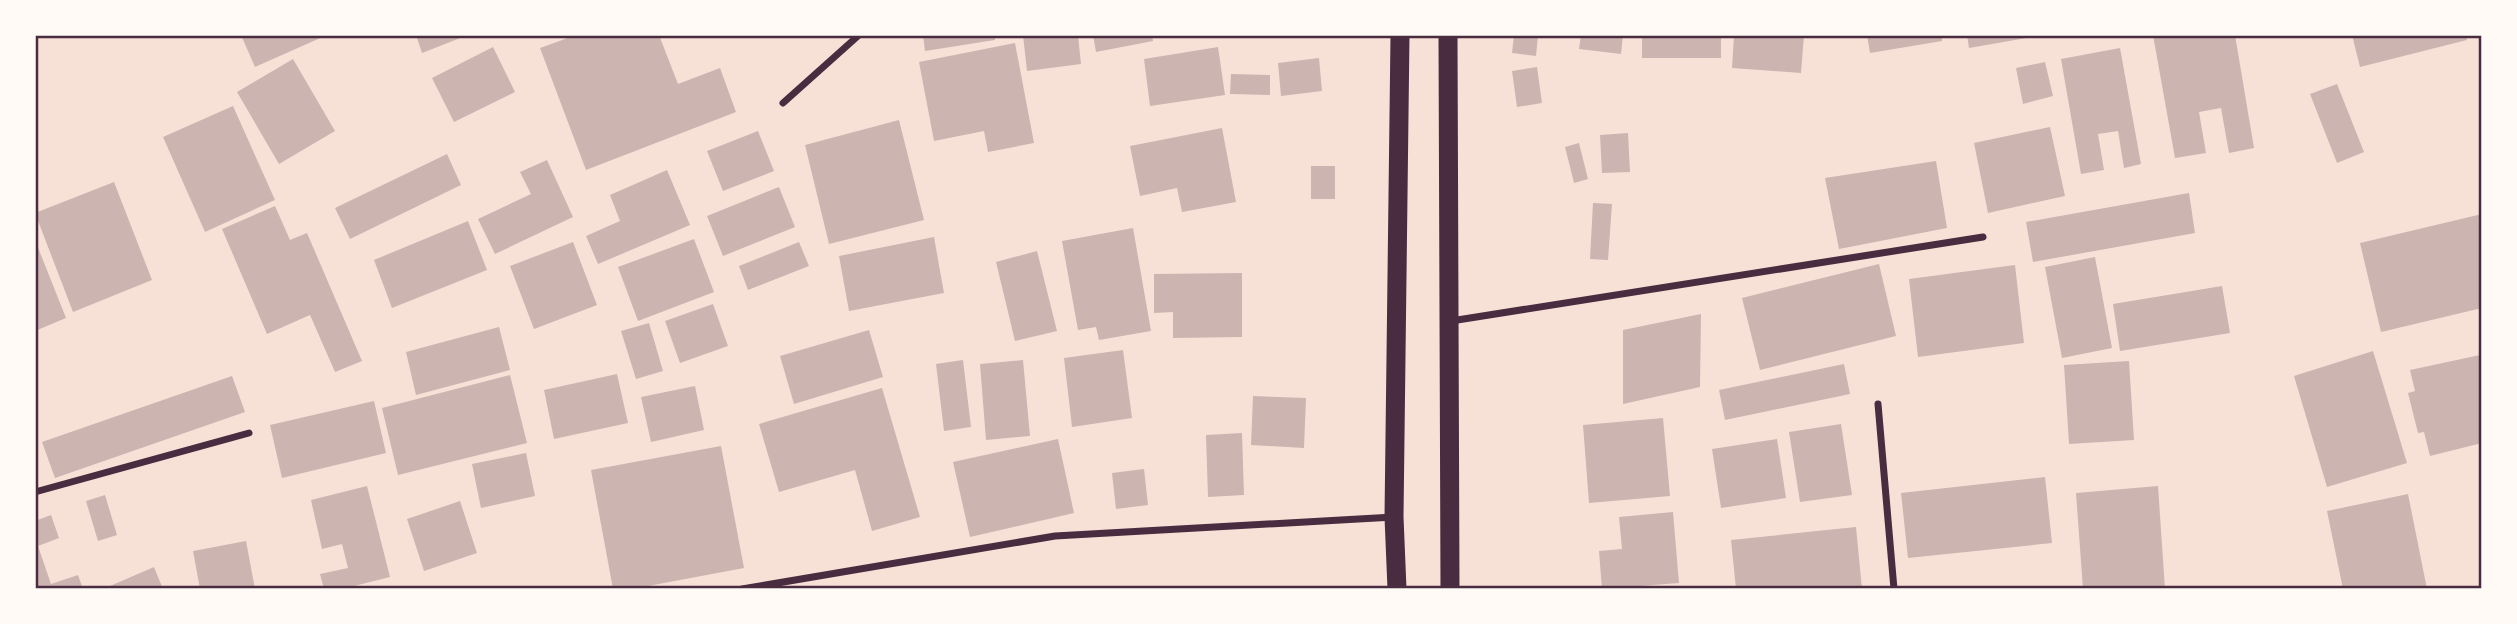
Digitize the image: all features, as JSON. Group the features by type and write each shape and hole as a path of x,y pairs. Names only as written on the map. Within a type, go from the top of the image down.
{"highway":[{"path":"1397,589 1394,517 1400,35"},
{"path":"1448,35 1450,589"}],"street":[{"path":"783,103 859,35"},
{"path":"1450,321 1983,237"},
{"path":"1878,404 1894,589"},
{"path":"35,492 248,433"},
{"path":"742,589 1055,536 1394,517"}],"building":[{"path":"241,35 327,35 255,67"},
{"path":"416,35 468,35 422,53"},
{"path":"576,35 659,35 678,84 720,68 736,112 586,170 540,48"},
{"path":"923,35 995,35 995,40 925,51"},
{"path":"1023,35 1078,35 1081,64 1027,71"},
{"path":"1093,35 1152,35 1153,41 1096,52"},
{"path":"1514,35 1538,35 1536,56 1512,53"},
{"path":"1581,35 1623,35 1621,54 1579,49"},
{"path":"1642,35 1721,35 1721,58 1642,58"},
{"path":"1734,35 1804,35 1801,73 1732,68"},
{"path":"1867,35 1942,35 1942,41 1870,53"},
{"path":"1967,35 2032,35 2032,37 1969,48"},
{"path":"2153,35 2235,35 2254,148 2229,153 2221,108 2199,112 2206,153 2175,158"},
{"path":"2352,35 2466,35 2467,40 2360,67"},
{"path":"1015,43 1034,143 988,152 984,131 934,141 919,62"},
{"path":"493,47 515,92 454,122 432,78"},
{"path":"1218,47 1225,95 1150,106 1144,59"},
{"path":"2120,48 2141,164 2124,168 2118,131 2098,134 2104,170 2081,174 2061,59"},
{"path":"1319,58 1322,91 1281,96 1278,63"},
{"path":"293,59 335,131 279,164 237,92"},
{"path":"2045,62 2053,96 2023,104 2016,68"},
{"path":"1537,67 1542,103 1517,107 1512,71"},
{"path":"1231,74 1270,75 1270,95 1230,94"},
{"path":"2337,84 2364,152 2337,163 2310,94"},
{"path":"233,106 275,200 205,232 163,137"},
{"path":"899,120 924,220 829,244 805,145"},
{"path":"2050,127 2065,196 1988,213 1974,143"},
{"path":"1222,128 1236,202 1182,212 1177,188 1140,196 1130,146"},
{"path":"758,131 774,171 723,191 707,151"},
{"path":"1628,133 1630,172 1602,173 1600,135"},
{"path":"1579,143 1588,179 1574,183 1565,147"},
{"path":"447,154 461,185 350,239 335,208"},
{"path":"547,160 573,217 495,254 478,219 531,194 520,172"},
{"path":"1936,161 1947,228 1839,249 1825,178"},
{"path":"1311,166 1335,166 1335,199 1311,199"},
{"path":"667,170 690,225 598,264 586,236 620,221 610,195"},
{"path":"114,182 152,280 73,312 35,213"},
{"path":"779,187 795,227 723,256 707,216"},
{"path":"2189,193 2195,233 2033,262 2026,222"},
{"path":"1593,203 1612,204 1608,260 1590,259"},
{"path":"275,206 290,240 307,233 362,361 335,372 310,315 267,334 222,229"},
{"path":"2482,214 2482,308 2381,332 2360,243"},
{"path":"468,221 487,270 392,308 374,260"},
{"path":"1133,228 1151,331 1099,340 1096,327 1078,330 1062,241"},
{"path":"934,237 944,293 849,311 839,256"},
{"path":"694,239 714,292 638,321 618,267"},
{"path":"35,240 66,318 35,331"},
{"path":"573,242 597,305 534,329 510,266"},
{"path":"799,242 809,266 748,290 739,266"},
{"path":"1037,251 1057,331 1015,341 996,262"},
{"path":"2095,257 2112,348 2062,358 2045,267"},
{"path":"1879,264 1896,336 1760,370 1742,298"},
{"path":"2015,265 2024,343 1918,357 1909,279"},
{"path":"1242,273 1242,337 1173,338 1173,312 1154,313 1154,274"},
{"path":"2222,286 2230,333 2120,351 2113,304"},
{"path":"713,304 728,346 680,363 665,321"},
{"path":"1701,314 1700,387 1623,404 1623,330"},
{"path":"649,323 663,371 636,379 621,331"},
{"path":"499,327 510,370 416,395 406,352"},
{"path":"869,330 883,377 794,404 780,356"},
{"path":"1123,350 1132,418 1072,427 1064,358"},
{"path":"2373,351 2407,463 2327,487 2294,376"},
{"path":"2480,355 2482,443 2430,456 2424,432 2418,433 2408,393 2415,391 2410,370"},
{"path":"963,360 971,427 944,431 936,364"},
{"path":"1023,360 1030,436 986,440 980,364"},
{"path":"2129,361 2134,440 2069,444 2064,365"},
{"path":"1844,364 1850,394 1725,420 1719,390"},
{"path":"617,374 628,423 554,439 544,390"},
{"path":"510,375 527,443 398,475 382,408"},
{"path":"232,376 245,412 55,478 42,442"},
{"path":"695,386 704,430 651,442 641,397"},
{"path":"882,388 920,517 872,531 855,470 779,492 759,424"},
{"path":"1253,396 1306,398 1304,448 1251,445"},
{"path":"374,401 386,453 282,478 270,425"},
{"path":"1663,418 1670,496 1589,503 1583,425"},
{"path":"1841,424 1852,495 1800,502 1789,432"},
{"path":"1242,433 1244,495 1208,497 1206,435"},
{"path":"1058,439 1074,513 970,537 953,462"},
{"path":"1777,439 1786,498 1721,508 1712,449"},
{"path":"721,446 744,568 632,589 613,589 591,470"},
{"path":"526,453 535,496 481,508 472,464"},
{"path":"1144,469 1148,505 1116,509 1112,473"},
{"path":"2045,477 2052,543 1908,558 1901,493"},
{"path":"367,486 390,577 342,589 324,589 320,574 348,568 342,544 322,549 311,500"},
{"path":"2158,486 2165,589 2083,589 2076,493"},
{"path":"2408,494 2427,589 2343,589 2327,511"},
{"path":"105,495 117,535 98,541 86,501"},
{"path":"460,501 477,553 424,571 407,519"},
{"path":"1673,512 1679,583 1602,589 1599,551 1622,549 1619,517"},
{"path":"51,515 59,538 38,546 51,584 78,575 83,589 39,589 35,578 35,521"},
{"path":"1856,527 1862,589 1736,589 1731,540"},
{"path":"246,541 255,589 200,589 193,551"},
{"path":"154,567 163,589 103,589"}]}
